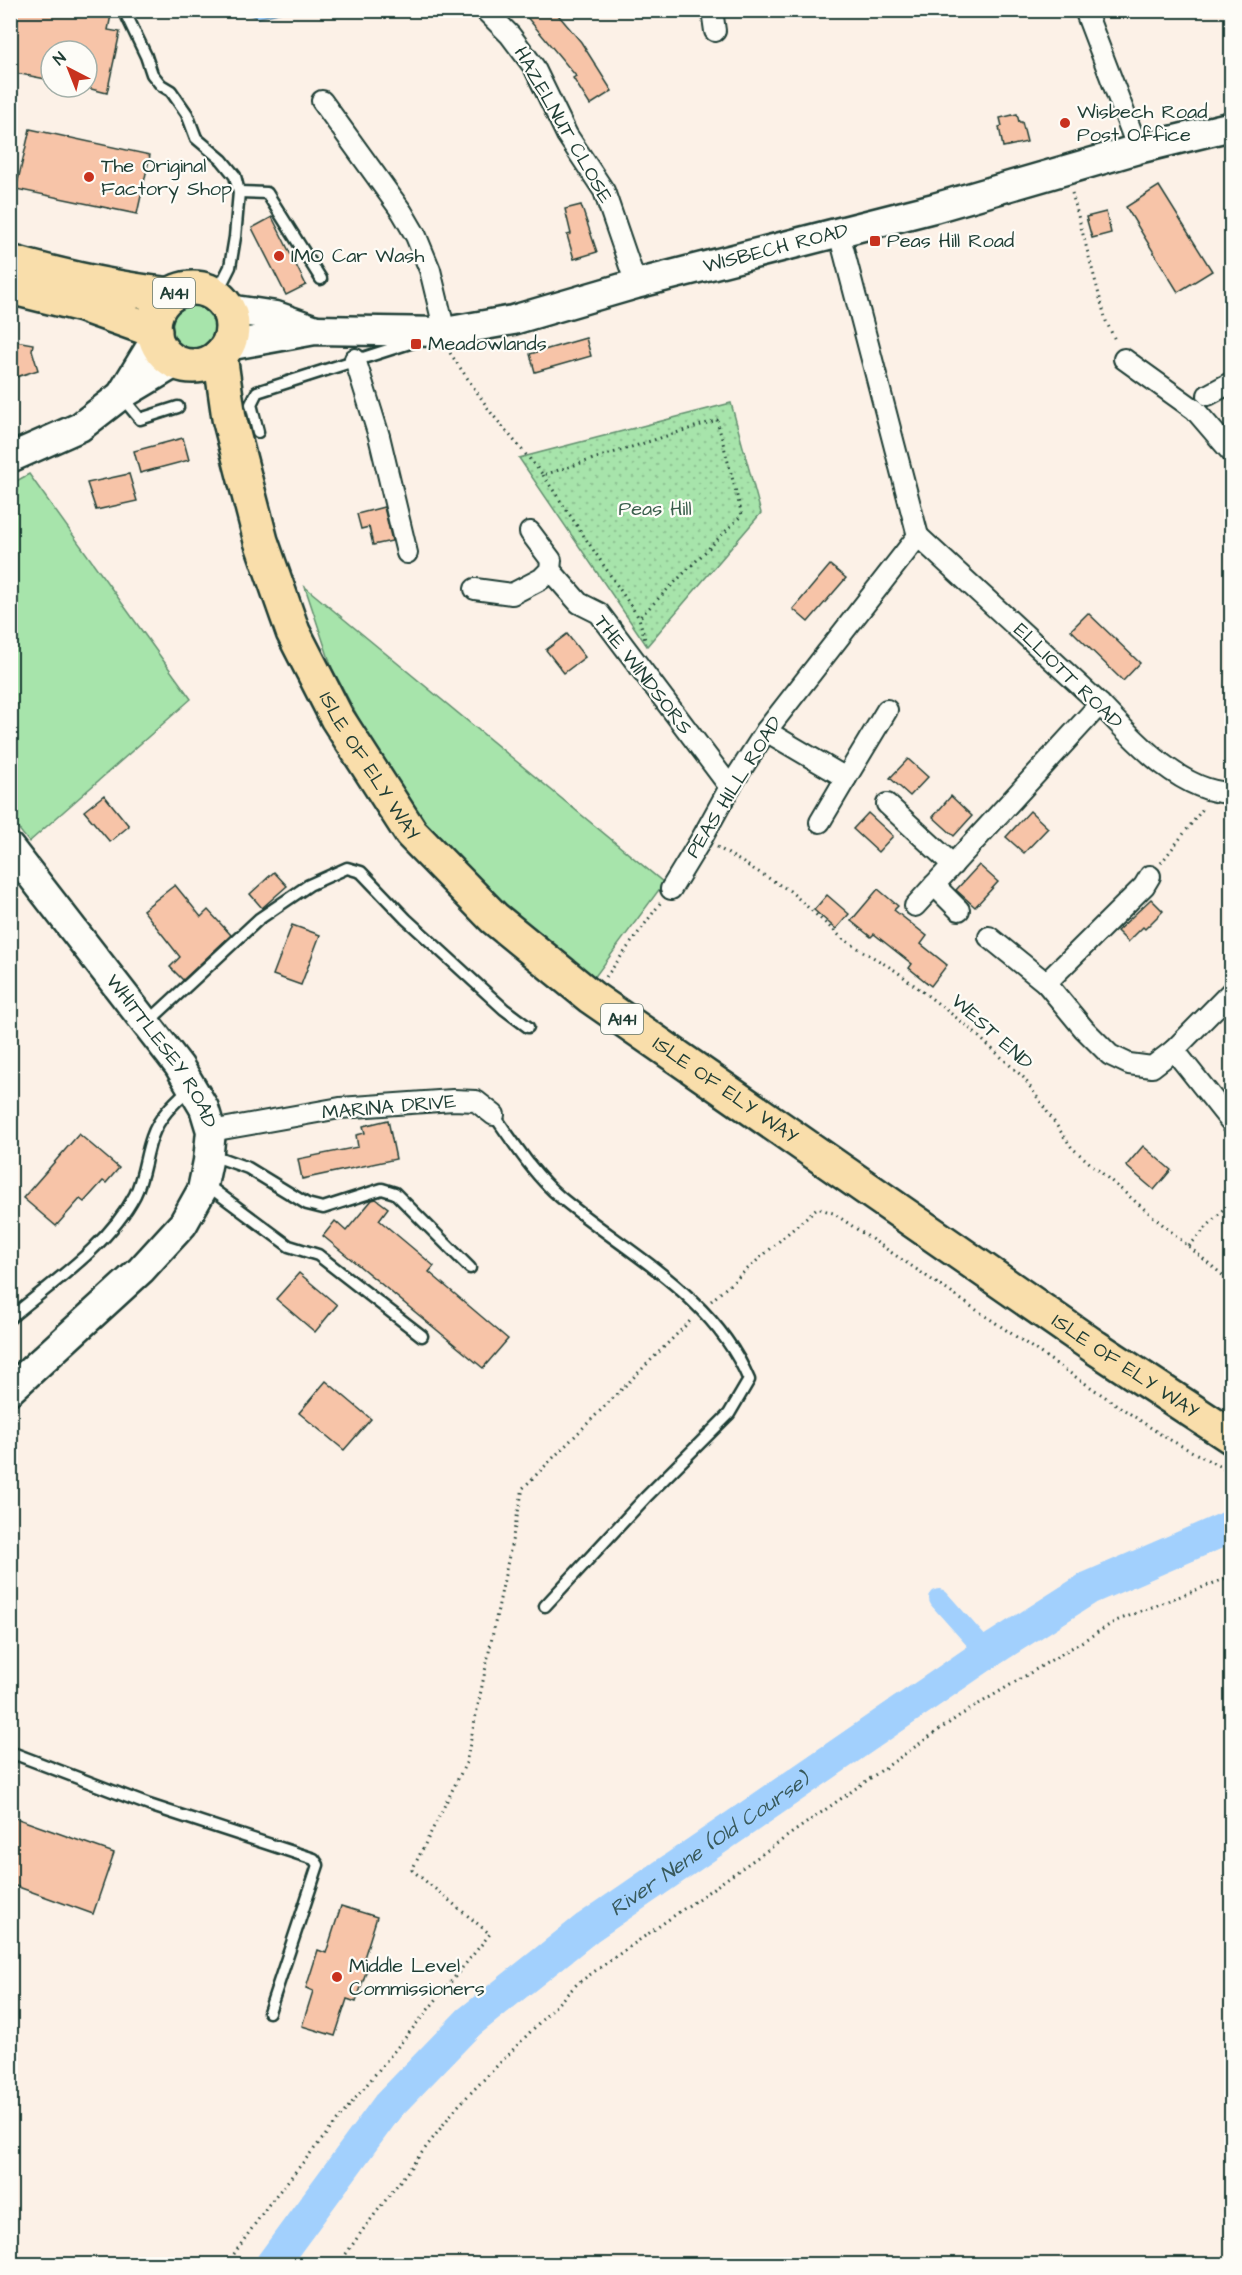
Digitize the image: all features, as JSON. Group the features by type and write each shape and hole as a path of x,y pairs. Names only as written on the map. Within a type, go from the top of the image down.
{"highway":[{"name":"A141","path":"10,262 108,286 171,295"},
{"name":"A141","path":"10,288 82,305 155,335 158,311 163,302 182,290 194,288 205,290 222,302 232,321 232,334 205,357"},
{"path":"155,335 168,356 205,357"},
{"name":"ISLE OF ELY WAY","path":"205,357 229,418 261,542 293,632 337,718 411,833 494,918 591,997 1095,1347 1232,1437"}],"main road":[{"name":"WISBECH ROAD","path":"205,357 315,330 445,332 513,320 636,284 839,233 1067,171 1138,149 1232,126"},
{"name":"WISBECH ROAD","path":"222,302 276,316 315,330"},
{"path":"120,396 155,335"},
{"path":"10,458 80,427 120,396 205,357"},
{"name":"WHITTLESEY ROAD","path":"10,848 179,1066 204,1108 210,1142 202,1190 183,1224 141,1270 10,1390"}],"street":[{"name":"HAZELNUT CLOSE","path":"485,10 510,35 534,67 567,135 604,191 636,284"},
{"path":"712,10 715,31"},
{"path":"1085,10 1138,149"},
{"path":"322,101 402,212 416,236 430,270 445,332"},
{"path":"839,233 918,536"},
{"path":"355,359 379,436 407,553"},
{"path":"1124,359 1195,410 1232,453"},
{"path":"1208,395 1232,382"},
{"name":"THE WINDSORS","path":"530,532 551,560 550,570 579,603 599,614 730,787"},
{"name":"ELLIOTT ROAD","path":"918,536 1100,704 1126,732 1174,773 1224,793"},
{"name":"PEAS HILL ROAD","path":"670,889 766,731 918,536"},
{"path":"475,589 512,594 541,579 550,570"},
{"path":"915,906 1100,704"},
{"path":"820,822 887,710"},
{"path":"766,731 846,778"},
{"path":"887,804 953,865"},
{"path":"1046,983 1144,886 1150,876"},
{"path":"934,885 959,909"},
{"path":"989,937 1046,983 1084,1029 1110,1055 1129,1064 1152,1067 1174,1050 1232,991"},
{"path":"1174,1050 1232,1123"},
{"name":"MARINA DRIVE","path":"210,1142 340,1108 453,1100 476,1101 494,1115"}],"lane":[{"path":"124,10 152,74 161,85 171,91 187,114 196,138 222,160 235,176 238,192 235,237 222,302"},
{"path":"238,192 267,194 321,279"},
{"path":"258,432 251,404 257,392 445,332"},
{"path":"120,396 140,419 178,407"},
{"path":"146,1024 259,918 309,885 347,868 361,872 406,919 504,1009 528,1027"},
{"path":"10,1318 107,1237 135,1195 152,1137 164,1113 191,1087"},
{"name":"MARINA DRIVE","path":"494,1115 537,1174 559,1196 652,1267 702,1310 739,1356 749,1380 729,1414 646,1497 545,1606"},
{"path":"210,1142 307,1204 323,1208 381,1189 395,1193 470,1268"},
{"path":"204,1183 289,1245 318,1255 422,1336"},
{"path":"10,1752 149,1804 314,1859 318,1865 269,2012"}],"path":[{"path":"1071,189 1106,321 1124,359"},
{"path":"445,332 451,355 492,414 543,475 639,618 742,515 717,420 543,475"},
{"path":"1150,876 1224,793"},
{"name":"WEST END","path":"702,838 790,891 843,939 896,971 967,1026 1024,1078 1072,1148 1232,1283"},
{"path":"591,997 670,889"},
{"path":"1189,1246 1232,1200"},
{"path":"227,2265 269,2204 490,1934 412,1870 466,1763 523,1488 702,1310 817,1208 833,1213 1163,1436 1232,1473"},
{"path":"339,2265 362,2231 456,2108 578,1983 959,1716 1116,1621 1232,1575"}],"green space":[{"path":"192,306 201,307 208,312 213,319 213,337 208,344 201,349 192,350 183,349 176,344 171,337 170,328 171,319 176,312 183,307"},
{"name":"Peas Hill","path":"731,403 761,513 647,646 519,458"},
{"path":"29,474 191,699 29,842 10,818 11,484"},
{"path":"305,587 664,883 594,978 496,898 426,823 375,749 332,668"}],"water":[{"path":"287,10 258,18 240,11"}],"building":[{"path":"10,10 112,10 108,30 120,32 107,93 99,91 99,39 39,39 39,78 10,72"},
{"path":"521,10 554,10 581,42 612,91 590,105 573,78 576,76"},
{"path":"1017,114 1019,122 1022,122 1027,142 1003,147 999,127 1002,126 1000,118"},
{"path":"30,129 150,155 137,214 16,189"},
{"path":"1159,186 1212,271 1178,292 1126,207"},
{"path":"581,205 597,252 574,259 567,235 571,234 565,209"},
{"path":"1106,212 1111,233 1092,238 1086,217"},
{"name":"IMO Car Wash","path":"272,217 306,285 286,295 252,228"},
{"path":"586,338 591,356 535,372 530,354"},
{"path":"10,340 33,344 32,350 38,370 10,379"},
{"path":"183,438 189,460 140,473 134,451"},
{"path":"129,474 137,501 96,510 87,483"},
{"path":"384,507 392,541 373,545 369,527 361,529 357,514"},
{"path":"830,565 846,578 808,622 793,609"},
{"path":"1088,613 1140,663 1123,681 1071,630"},
{"path":"567,634 585,657 564,673 546,650"},
{"path":"908,759 928,777 910,796 890,778"},
{"path":"104,795 129,826 110,842 84,811"},
{"path":"951,796 972,816 954,836 933,817"},
{"path":"1030,811 1048,828 1024,853 1006,837"},
{"path":"868,813 893,836 878,852 853,829"},
{"path":"979,865 998,882 975,907 956,890"},
{"path":"274,872 287,886 262,908 250,894"},
{"path":"175,885 201,917 208,910 231,935 183,980 170,967 180,957 143,910"},
{"path":"878,889 898,906 894,910 927,936 921,944 947,965 931,986 909,968 912,964 874,934 871,937 851,921"},
{"path":"827,895 849,914 836,929 814,910"},
{"path":"1151,899 1163,911 1128,942 1117,931"},
{"path":"292,925 320,935 301,985 273,975"},
{"path":"388,1120 396,1159 302,1179 298,1159 358,1147 356,1135 365,1133 363,1126"},
{"path":"79,1134 119,1168 106,1183 103,1181 84,1202 80,1199 56,1226 23,1198"},
{"path":"1143,1146 1171,1170 1154,1190 1126,1166"},
{"path":"376,1199 388,1208 379,1220 434,1266 429,1272 508,1339 483,1368 323,1236 335,1221 346,1231 372,1200"},
{"path":"299,1273 337,1305 315,1332 276,1299"},
{"path":"326,1381 371,1419 344,1450 299,1413"},
{"path":"10,1816 114,1853 93,1914 10,1884"},
{"name":"Middle Level Commissioners","path":"341,1906 377,1917 362,1964 368,1966 356,2002 347,1999 335,2036 302,2026 313,1991 306,1988 318,1950 326,1953"}],"waterway":[{"name":"River Nene (Old Course)","path":"272,2264 388,2106 469,2022 587,1928 987,1653 1089,1588 1232,1526"},
{"path":"939,1599 987,1653"}],"place":[{"name":"Wisbech Road Post Office","path":"1065,123"},
{"name":"The Original Factory Shop","path":"89,177"},
{"name":"Peas Hill Road","path":"875,241"},
{"name":"IMO Car Wash","path":"279,256"},
{"name":"Meadowlands","path":"416,344"},
{"name":"Middle Level Commissioners","path":"337,1977"}]}
